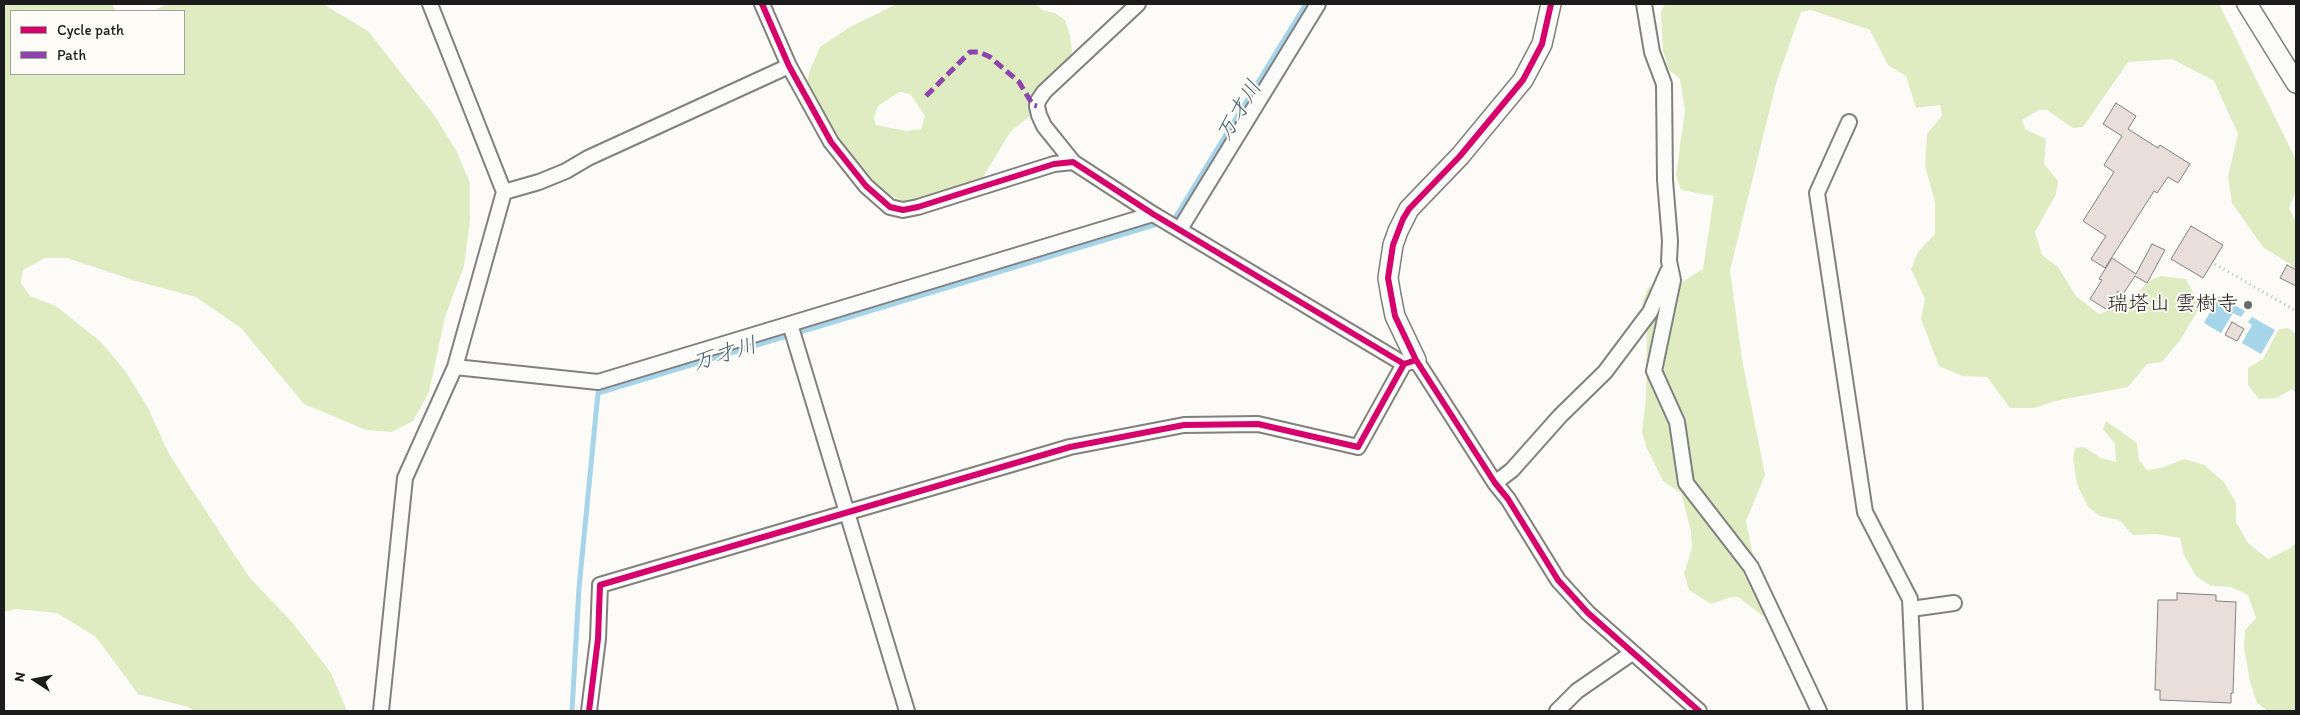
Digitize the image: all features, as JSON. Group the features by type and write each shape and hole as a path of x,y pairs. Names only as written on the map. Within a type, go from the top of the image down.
{"street":[{"path":"381,711 405,478 455,367 504,192 430,4"},
{"path":"762,4 789,66 831,142 866,186 894,209 918,207 1054,164 1073,162"},
{"path":"1138,4 1044,92 1036,106 1044,126 1073,162 1153,214 1410,362"},
{"path":"1180,229 1318,4"},
{"path":"1551,4 1542,44 1523,80 1460,156 1409,209 1393,245 1388,278 1395,316 1410,362 1508,499 1558,580 1588,613 1699,711"},
{"path":"1495,483 1512,470 1560,416 1605,372 1650,312 1667,274 1670,241 1665,180 1664,84 1652,52 1644,4"},
{"path":"2248,4 2296,83"},
{"path":"504,192 539,182 566,171 588,158 789,66"},
{"path":"1849,122 1817,193 1865,512 1910,599 1915,711"},
{"path":"455,367 598,382 792,332 1153,214"},
{"path":"1668,260 1673,280 1654,371 1678,422 1686,483 1752,568 1819,711"},
{"path":"792,332 907,711"},
{"path":"589,711 598,639 600,584 1070,447 1184,425 1258,424 1358,447 1410,362"},
{"path":"1911,609 1954,603"},
{"path":"1557,711 1577,690 1632,653"}],"path":[{"path":"2215,264 2296,311"}],"green space":[{"path":"4,4 112,4 115,10 10,10 10,75 185,75 185,10 154,10 168,4 323,4 368,31 434,115 456,150 470,183 470,220 464,266 445,317 429,392 413,421 392,432 366,430 304,404 241,328 196,297 136,281 67,258 45,258 23,270 21,283 30,296 56,306 101,342 126,372 148,408 169,454 222,536 250,578 292,622 331,673 347,711 194,711 188,707 138,694 96,637 57,613 16,609 4,612"},
{"path":"897,4 1036,4 1042,10 1055,13 1065,20 1070,35 1072,52 1069,61 1042,83 1030,116 1011,131 981,180 966,188 916,201 903,201 875,185 861,171 825,123 812,100 807,83 810,70 820,47 850,27","holes":["899,92 910,94 925,116 921,129 906,131 876,125 874,118 878,106"]},
{"path":"1665,4 2219,4 2296,160 2296,191 2289,208 2296,222 2296,268 2263,247 2232,203 2228,176 2238,134 2214,81 2172,59 2128,62 2083,127 2073,128 2047,110 2039,110 2022,120 2025,129 2046,139 2044,164 2058,181 2056,194 2035,232 2042,255 2058,267 2076,296 2099,314 2125,304 2151,280 2161,276 2186,279 2194,295 2198,310 2181,339 2162,362 2147,364 2128,387 2055,401 2034,408 2010,408 1987,377 1962,376 1939,366 1921,319 1925,299 1911,269 1918,252 1935,234 1935,202 1925,166 1927,134 1942,116 1940,105 1916,108 1906,76 1888,65 1870,30 1811,10 1801,12 1777,80 1730,270 1742,359 1765,475 1746,521 1760,590 1771,619 1763,616 1738,597 1731,597 1711,604 1689,590 1684,573 1692,548 1691,531 1681,493 1663,481 1646,446 1642,432 1646,397 1647,324 1642,304 1648,287 1674,287 1703,269 1714,196 1681,190 1676,175 1685,110 1680,79 1669,70 1663,50 1661,12"},
{"path":"2288,328 2296,334 2296,394 2292,389 2277,398 2259,399 2248,385 2248,368 2263,359 2279,329"},
{"path":"2106,421 2137,443 2139,460 2147,470 2161,468 2184,459 2204,465 2224,482 2236,503 2236,522 2248,543 2268,559 2289,549 2296,543 2296,711 2268,711 2257,703 2250,681 2244,648 2245,630 2256,618 2248,595 2231,587 2211,586 2196,576 2184,555 2180,538 2156,534 2133,535 2119,520 2100,516 2088,507 2077,484 2073,459 2075,448 2084,447 2101,458 2116,462 2115,444 2103,429"}],"water":[{"path":"2219,296 2245,311 2241,317 2233,313 2221,333 2204,323"},
{"path":"2252,317 2275,330 2261,354 2242,343 2252,325 2248,322"}],"building":[{"path":"2116,103 2136,116 2128,129 2158,148 2160,145 2190,164 2178,183 2168,177 2157,193 2154,191 2105,268 2091,259 2106,236 2083,221 2114,172 2104,165 2122,136 2103,124"},
{"path":"2191,226 2223,245 2203,278 2171,259"},
{"path":"2152,244 2165,250 2147,283 2135,276 2123,294 2118,291 2106,309 2090,299 2102,280 2099,279 2112,258 2136,274"},
{"path":"2287,265 2296,270 2296,286 2280,278"},
{"path":"2232,322 2244,329 2237,341 2225,335"},
{"path":"2177,593 2216,595 2216,601 2236,602 2233,693 2231,693 2231,703 2160,700 2160,690 2155,690 2158,600 2177,600"}],"waterway":[{"name":"万才川","path":"1175,218 1306,4"},
{"name":"万才川","path":"572,711 579,588 598,393 1157,224"}],"marked path":[{"path":"926,96 970,52 979,52 990,57 1019,82 1033,105 1037,106"}],"cycle path":[{"path":"762,4 789,66 831,142 866,186 890,207 903,210 918,207 1054,164 1073,162 1153,214 1404,364"},
{"path":"1551,4 1542,44 1523,80 1460,156 1409,209 1403,219 1393,245 1388,278 1395,316 1416,360 1495,483 1508,499 1558,580 1588,613 1699,711"},
{"path":"589,711 598,639 600,585 1070,447 1184,425 1258,424 1358,447 1404,364 1416,360"}],"place":[{"name":"瑞塔山 雲樹寺","path":"2248,305"}]}
